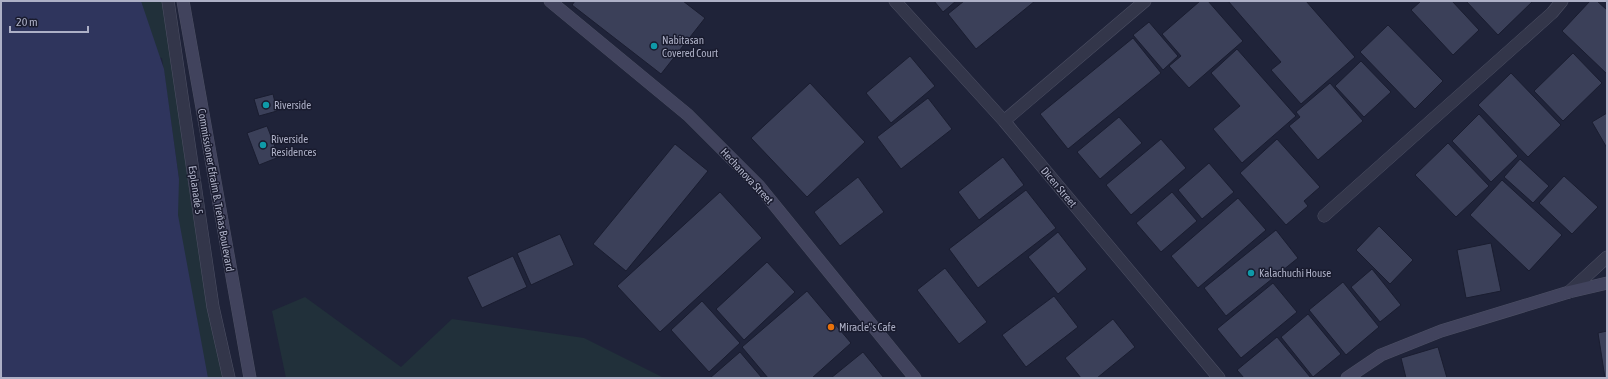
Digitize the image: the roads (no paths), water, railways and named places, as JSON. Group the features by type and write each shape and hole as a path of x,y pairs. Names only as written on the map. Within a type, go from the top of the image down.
{"street":[{"name":"Esplanade 5","path":"168,1 213,307 229,378"},
{"name":"Commissioner Efraim B. Treñas Boulevard","path":"183,1 250,378"},
{"name":"Hechanova Street","path":"550,1 688,114 759,186 915,378"},
{"name":"Dicen Street","path":"895,1 1004,121 1219,378"},
{"path":"1004,121 1145,1"},
{"path":"1324,216 1552,13 1562,1"},
{"path":"1570,292 1607,257"},
{"path":"1347,378 1381,354 1433,334 1570,292 1607,283"}],"water":[{"path":"1,1 141,1 164,69 179,179 178,215 208,378 1,378"}],"place":[{"name":"Nabitasan Covered Court","path":"654,46"},
{"name":"Riverside","path":"266,105"},
{"name":"Riverside Residences","path":"263,145"},
{"name":"Kalachuchi House","path":"1251,273"},
{"name":"Miracle\"s Cafe","path":"831,327"}]}
